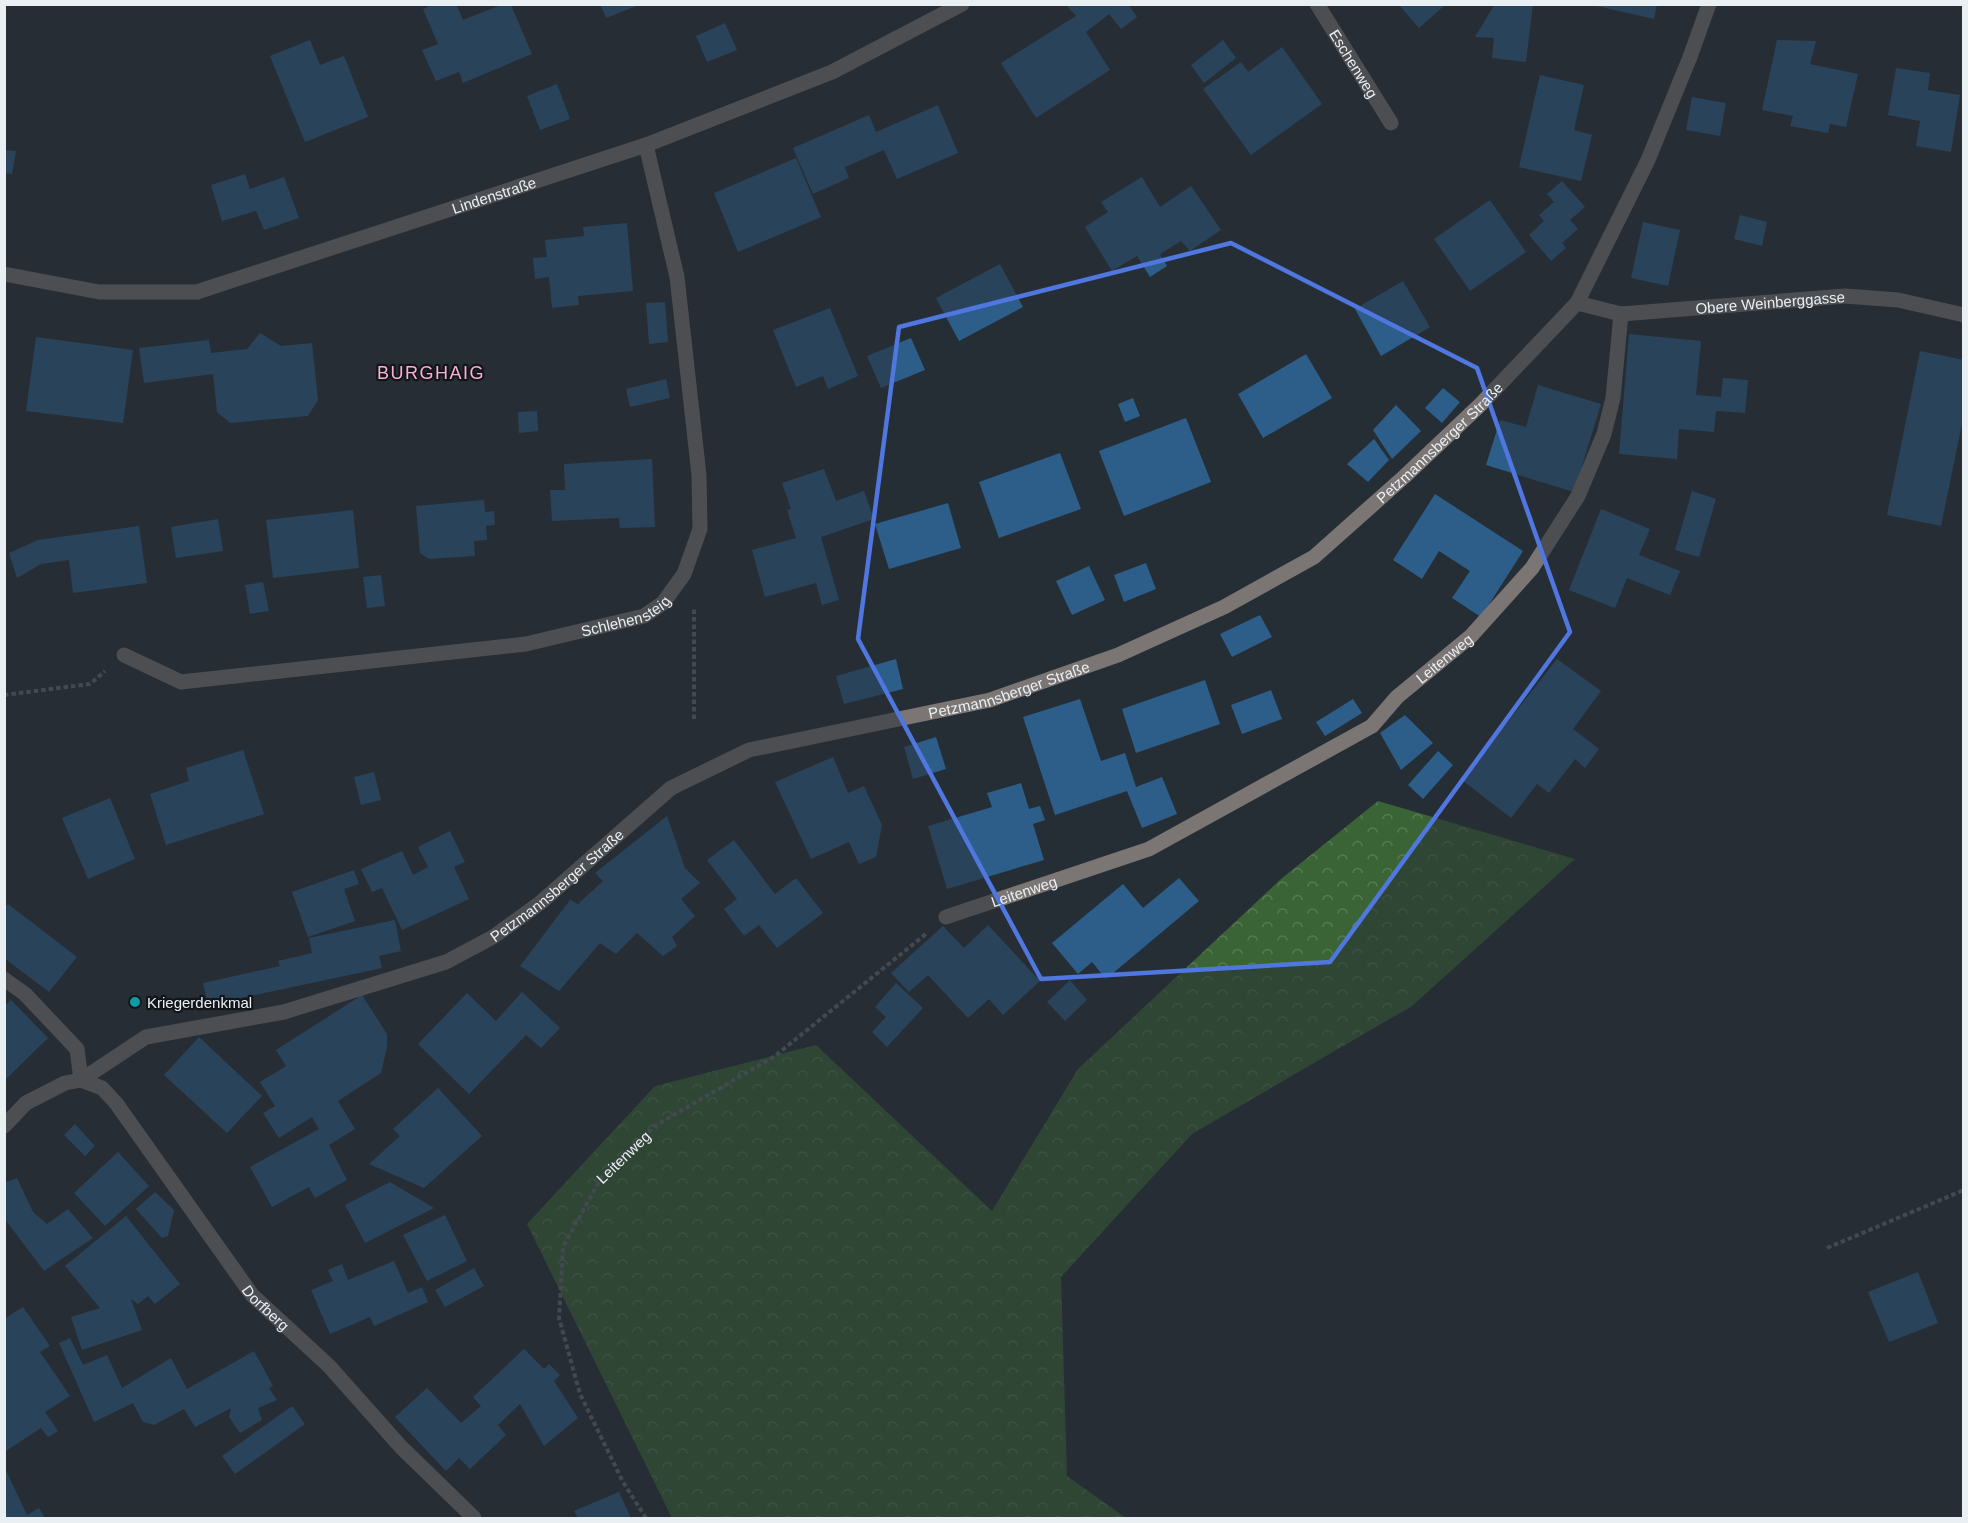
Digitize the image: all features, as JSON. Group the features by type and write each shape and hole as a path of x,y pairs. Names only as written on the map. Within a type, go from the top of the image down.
{"street":[{"name":"Lindenstraße","path":"4,274 99,292 197,292 646,145 832,72 962,4"},
{"name":"Eschenweg","path":"1317,4 1391,123"},
{"name":"Petzmannsberger Straße","path":"4,1126 26,1103 65,1083 81,1080 146,1037 284,1012 446,962 493,937 540,903 671,788 749,750 990,700 1118,655 1224,608 1314,557 1481,404 1577,303 1648,160 1709,4"},
{"name":"Schlehensteig","path":"124,655 181,682 526,644 644,616 663,603 684,574 700,529 699,475 677,277 646,145"},
{"name":"Obere Weinberggasse","path":"1577,303 1622,314 1845,296 1898,300 1964,315"},
{"name":"Leitenweg","path":"946,917 1149,849 1372,726 1397,697 1471,636 1532,568 1578,496 1604,434 1613,398 1622,314"},
{"path":"4,979 25,994 77,1049 81,1080"},
{"name":"Dorfberg","path":"81,1080 102,1088 116,1103 252,1295 328,1366 401,1446 474,1518"}],"path":[{"path":"684,574 694,586 694,719"},
{"path":"4,695 90,684 124,655"},
{"name":"Leitenweg","path":"646,1518 622,1482 580,1394 559,1318 563,1247 601,1179 655,1126 775,1056 946,917"},
{"path":"1827,1248 1964,1190"}],"highlighted area":[{"path":"1231,243 1477,368 1570,632 1330,962 1041,979 858,639 899,327"}],"green space":[{"path":"1378,801 1575,859 1412,1006 1192,1134 1061,1277 1067,1476 1126,1518 672,1518 527,1224 655,1086 816,1045 992,1211 1078,1069 1281,879"}],"building":[{"path":"433,4 456,4 463,20 501,5 511,5 532,54 463,83 459,72 436,81 422,50 438,44 423,9"},
{"path":"600,4 639,4 639,5 606,18"},
{"path":"1065,4 1128,4 1137,17 1121,29 1109,14 1086,32 1110,70 1036,118 1001,63 1076,16"},
{"path":"1495,4 1533,4 1526,62 1492,58 1494,38 1475,37"},
{"path":"1588,4 1657,4 1654,19"},
{"path":"1399,5 1445,5 1419,28"},
{"path":"725,23 737,50 707,62 696,36"},
{"path":"310,40 320,65 344,56 368,117 305,142 270,56"},
{"path":"1223,40 1236,58 1204,83 1191,65"},
{"path":"1777,40 1816,41 1810,64 1858,74 1846,127 1830,124 1828,133 1790,126 1793,116 1762,110"},
{"path":"1282,47 1322,104 1251,155 1203,89 1241,62 1248,72"},
{"path":"1896,68 1930,73 1928,90 1960,95 1951,152 1916,146 1920,121 1888,115"},
{"path":"1540,75 1584,85 1574,130 1592,135 1581,181 1519,167"},
{"path":"557,84 570,119 540,130 527,96"},
{"path":"1692,97 1726,103 1720,136 1686,130"},
{"path":"938,105 958,153 897,179 884,150 845,167 849,178 813,194 793,148 869,115 876,132"},
{"path":"4,150 16,151 12,174 4,173"},
{"path":"796,158 821,217 738,252 714,193"},
{"path":"245,174 250,189 284,177 299,218 264,230 256,211 222,221 211,185"},
{"path":"1142,177 1160,207 1191,186 1221,230 1190,251 1181,241 1160,254 1167,266 1150,277 1137,256 1112,271 1085,227 1108,212 1101,202"},
{"path":"1562,181 1585,207 1570,220 1578,229 1562,243 1566,248 1551,261 1529,235 1544,221 1539,215 1554,202 1547,194"},
{"path":"1490,200 1526,252 1470,291 1434,239"},
{"path":"1740,215 1767,222 1762,246 1734,239"},
{"path":"1643,222 1680,230 1668,286 1631,278"},
{"path":"627,223 633,291 578,296 579,305 552,308 549,277 535,279 533,258 547,257 545,240 584,236 583,227"},
{"path":"1000,264 1023,307 959,341 936,298"},
{"path":"1403,281 1430,327 1381,356 1355,309"},
{"path":"665,302 668,342 649,344 646,303"},
{"path":"830,308 858,376 828,389 823,376 796,387 773,330"},
{"path":"260,333 281,346 312,343 318,400 308,416 230,423 217,412 213,374 144,383 139,348 209,340 211,353 247,349"},
{"path":"1629,334 1701,341 1696,395 1721,397 1723,378 1748,380 1745,413 1716,411 1714,432 1679,429 1677,459 1619,454"},
{"path":"36,337 133,350 123,423 26,411"},
{"path":"911,338 925,370 881,388 867,356"},
{"path":"1920,351 1964,360 1964,414 1941,526 1887,515"},
{"path":"1306,354 1332,398 1263,438 1238,394"},
{"path":"666,379 670,398 630,407 626,389"},
{"path":"1538,385 1601,404 1574,492 1486,465 1500,420 1526,427"},
{"path":"1443,388 1460,402 1442,423 1425,408"},
{"path":"1133,398 1140,416 1125,422 1118,404"},
{"path":"1396,405 1421,431 1392,459 1373,430"},
{"path":"537,411 538,431 519,433 518,412"},
{"path":"1186,418 1211,482 1124,516 1099,451"},
{"path":"1374,439 1389,460 1368,482 1347,464"},
{"path":"1060,453 1081,509 999,538 979,482"},
{"path":"652,459 655,527 620,528 619,518 552,521 550,490 565,490 564,464"},
{"path":"824,469 836,501 864,491 874,519 821,537 839,600 822,605 816,583 765,597 752,550 796,538 787,510 791,509 782,483"},
{"path":"1692,491 1716,499 1699,557 1675,550"},
{"path":"1435,494 1523,551 1481,617 1452,598 1470,571 1439,551 1422,579 1393,560"},
{"path":"484,500 485,512 494,511 495,525 486,526 487,540 474,541 475,556 429,559 420,553 416,506"},
{"path":"948,503 961,548 889,569 875,524"},
{"path":"1601,509 1650,529 1639,555 1680,571 1670,595 1627,578 1615,608 1569,590"},
{"path":"353,510 359,568 273,578 266,520"},
{"path":"218,519 223,551 176,558 171,527"},
{"path":"139,526 147,583 73,593 69,560 41,564 17,578 9,553 38,540"},
{"path":"1146,563 1156,589 1124,602 1114,575"},
{"path":"1089,566 1105,600 1072,615 1056,581"},
{"path":"381,575 385,606 367,608 363,577"},
{"path":"263,582 269,611 250,614 245,585"},
{"path":"1260,615 1272,637 1232,657 1220,634"},
{"path":"896,659 903,689 844,704 836,676"},
{"path":"1557,659 1601,691 1573,729 1599,749 1585,768 1575,759 1549,793 1537,784 1511,818 1462,780"},
{"path":"1205,680 1220,724 1136,753 1122,709"},
{"path":"1271,690 1282,719 1242,734 1231,705"},
{"path":"1080,699 1101,761 1125,753 1136,787 1162,777 1177,814 1142,828 1127,791 1055,815 1023,717"},
{"path":"1353,699 1362,713 1325,736 1316,722"},
{"path":"1405,715 1433,743 1401,770 1380,733"},
{"path":"936,737 946,769 913,779 904,747"},
{"path":"243,750 264,814 166,845 150,794 189,781 186,768"},
{"path":"1438,751 1453,765 1423,799 1408,785"},
{"path":"833,757 848,793 864,786 882,825 876,857 859,864 849,842 811,859 775,782"},
{"path":"374,772 381,800 361,805 354,777"},
{"path":"1021,783 1029,809 1040,806 1045,820 1033,824 1044,860 947,889 928,826 992,807 987,793"},
{"path":"110,798 135,859 88,879 62,818"},
{"path":"667,816 685,868 700,883 681,899 695,916 672,937 677,946 663,956 637,933 616,954 600,943 559,991 520,966 570,900 578,904 603,881 595,873"},
{"path":"450,831 465,862 454,867 469,899 402,930 382,888 372,892 361,869 402,851 413,875 428,867 418,847"},
{"path":"734,840 775,894 796,878 823,913 777,948 759,925 744,936 724,909 737,899 707,860"},
{"path":"354,870 359,884 344,889 355,921 308,937 292,892"},
{"path":"1179,878 1199,901 1106,979 1092,962 1078,974 1052,943 1123,884 1143,908"},
{"path":"8,904 77,957 49,992 4,958 4,908"},
{"path":"395,920 401,951 379,956 382,968 208,1005 203,983 280,966 278,961 312,953 309,938"},
{"path":"988,925 1040,981 1003,1015 989,999 968,1018 928,975 909,992 891,973 943,926 964,948"},
{"path":"1070,980 1087,1000 1065,1021 1047,1002"},
{"path":"896,983 923,1008 887,1047 872,1032 886,1017 875,1007"},
{"path":"522,992 560,1028 541,1048 526,1035 469,1094 418,1044 467,993 496,1021"},
{"path":"362,995 387,1034 387,1047 381,1073 338,1101 355,1129 329,1145 347,1180 315,1198 309,1187 272,1207 250,1167 319,1129 312,1117 279,1138 263,1113 275,1106 260,1082 286,1066 276,1050"},
{"path":"11,1000 48,1038 4,1081 4,1006"},
{"path":"199,1037 262,1096 227,1133 164,1075"},
{"path":"438,1088 482,1136 424,1188 369,1164 400,1136 393,1129"},
{"path":"75,1124 95,1146 85,1156 64,1135"},
{"path":"118,1152 149,1186 105,1226 74,1193"},
{"path":"17,1178 33,1212 47,1224 68,1209 93,1238 44,1271 4,1218 4,1183"},
{"path":"390,1182 434,1208 365,1243 345,1205"},
{"path":"155,1192 174,1210 168,1236 162,1238 136,1209"},
{"path":"445,1215 467,1261 427,1281 403,1235"},
{"path":"126,1216 180,1284 155,1304 148,1296 138,1304 131,1299 142,1330 82,1350 71,1317 100,1308 65,1266"},
{"path":"394,1261 408,1293 422,1287 428,1302 374,1326 370,1317 330,1334 311,1290 333,1281 328,1270 342,1264 348,1280"},
{"path":"474,1268 484,1286 445,1307 435,1290"},
{"path":"1918,1272 1938,1323 1889,1342 1868,1292"},
{"path":"23,1307 50,1346 40,1352 70,1396 45,1412 58,1431 48,1437 41,1428 6,1451 4,1448 4,1319"},
{"path":"70,1338 83,1365 107,1355 122,1388 171,1358 187,1389 254,1351 273,1386 269,1388 277,1400 258,1408 262,1420 240,1433 229,1417 231,1408 195,1427 184,1409 154,1425 143,1422 133,1403 94,1422 59,1343"},
{"path":"524,1349 544,1369 549,1364 560,1375 554,1381 578,1418 544,1446 520,1404 498,1425 506,1435 470,1469 459,1458 446,1471 395,1417 427,1388 461,1423 481,1406 473,1397"},
{"path":"292,1406 305,1424 235,1474 222,1456"},
{"path":"4,1466 27,1515 39,1508 45,1518 4,1518"},
{"path":"619,1492 631,1518 578,1518 574,1511"}],"place":[{"name":"Kriegerdenkmal","path":"135,1002"}],"district":[{"name":"BURGHAIG","path":"431,373"}]}
